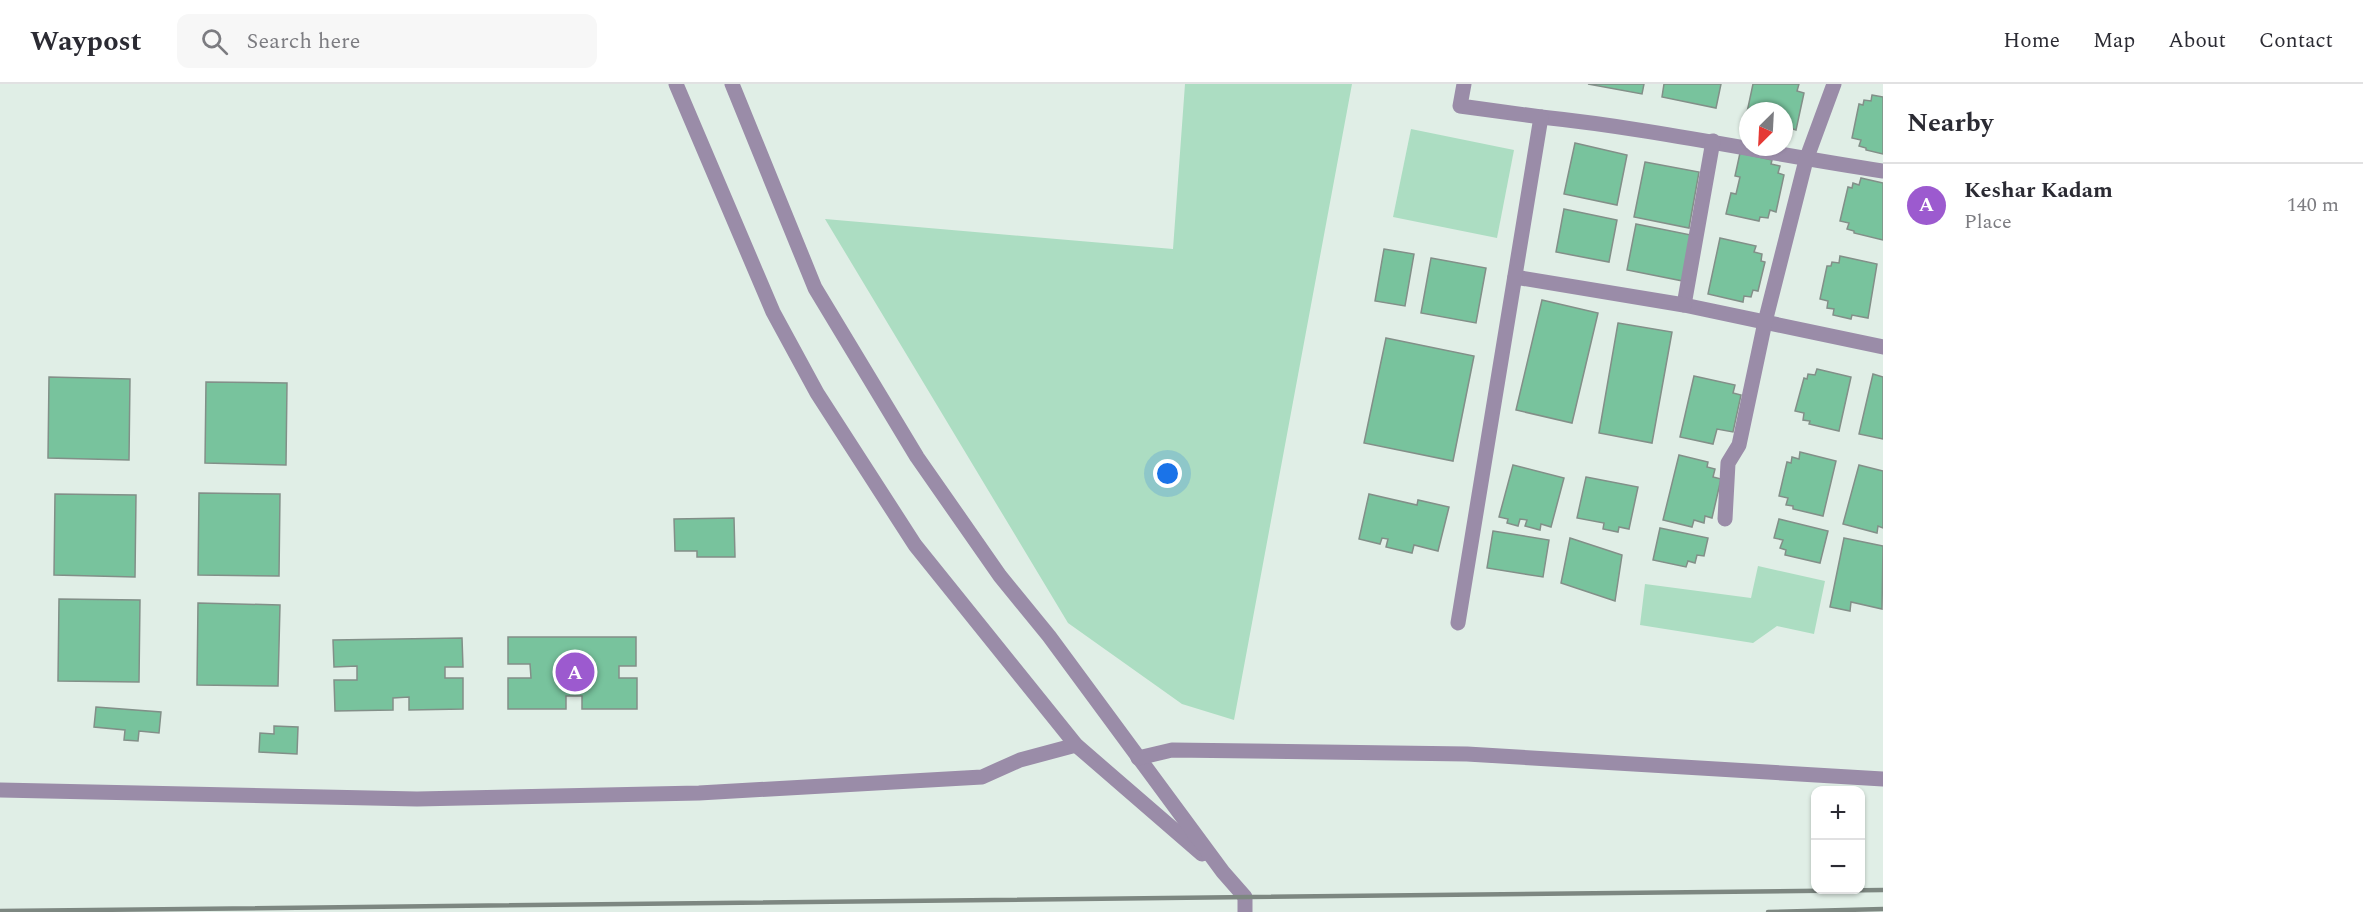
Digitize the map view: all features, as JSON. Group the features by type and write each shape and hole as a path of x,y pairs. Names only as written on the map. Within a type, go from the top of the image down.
{"street":[{"path":"676,84 773,312 817,393 915,545 1076,745 1223,872"},
{"path":"732,84 815,288 917,457 1000,576 1049,636 1223,872 1245,897 1245,912"},
{"path":"1464,84 1460,106 1622,126 1806,160 1883,171"},
{"path":"1725,519 1728,463 1740,445 1765,322 1806,160 1834,84"},
{"path":"1458,623 1541,117"},
{"path":"1684,305 1713,141"},
{"path":"1515,277 1684,305 1883,347"},
{"path":"0,790 417,799 699,793 982,777 1020,760 1076,745"},
{"path":"1138,758 1172,750 1467,754 1883,779"}],"green space":[{"path":"1185,84 1352,84 1234,720 1182,704 1068,623 825,219 1173,249"},
{"path":"1411,129 1514,150 1497,238 1393,217"},
{"path":"1758,566 1825,581 1814,634 1777,626 1753,643 1640,625 1645,584 1751,598"}],"building":[{"path":"1588,84 1644,84 1642,94"},
{"path":"1664,84 1721,84 1716,108 1662,97"},
{"path":"1753,84 1799,84 1797,91 1804,93 1796,130 1793,129 1793,102 1749,102"},
{"path":"1872,95 1883,97 1883,154 1866,150 1859,146 1861,140 1852,138 1859,104 1863,105 1864,100 1871,101"},
{"path":"1575,143 1627,155 1617,205 1564,194"},
{"path":"1739,156 1772,160 1771,164 1780,166 1778,173 1784,175 1776,212 1770,210 1768,218 1760,217 1759,221 1726,214 1731,193 1736,194 1740,177 1735,176"},
{"path":"1645,162 1699,172 1689,228 1634,217"},
{"path":"1861,178 1883,183 1883,240 1854,233 1847,229 1849,223 1840,221 1848,187 1852,188 1853,183 1859,185"},
{"path":"1564,209 1617,220 1609,262 1556,252"},
{"path":"1636,224 1691,235 1683,281 1627,270"},
{"path":"1720,238 1756,246 1754,252 1762,254 1761,261 1765,262 1758,291 1753,290 1751,297 1744,296 1743,302 1708,294"},
{"path":"1384,249 1414,254 1405,306 1375,301"},
{"path":"1840,256 1877,264 1868,318 1852,315 1851,319 1833,315 1834,309 1827,308 1828,301 1820,299 1827,266 1831,266 1832,262 1839,263"},
{"path":"1431,258 1486,268 1476,323 1421,313"},
{"path":"1542,300 1598,313 1572,423 1516,410"},
{"path":"1618,323 1672,332 1652,443 1599,433"},
{"path":"1386,338 1474,356 1453,461 1364,443"},
{"path":"1817,369 1851,377 1839,431 1809,424 1810,421 1803,420 1804,413 1795,411 1804,378 1807,379 1808,374 1815,375"},
{"path":"1873,374 1883,377 1883,439 1859,434"},
{"path":"1694,376 1735,385 1733,393 1741,395 1733,432 1717,429 1713,444 1680,437"},
{"path":"49,377 130,379 129,460 48,458"},
{"path":"206,382 287,383 286,465 205,463"},
{"path":"1800,452 1836,461 1823,516 1793,509 1793,506 1786,505 1788,498 1779,496 1787,462 1791,463 1792,457 1799,459"},
{"path":"1679,455 1708,462 1707,467 1715,469 1713,477 1721,479 1712,518 1705,516 1704,523 1694,520 1692,527 1663,520"},
{"path":"1513,465 1564,478 1551,527 1541,524 1540,530 1525,526 1527,520 1520,519 1518,526 1507,523 1508,519 1499,517"},
{"path":"1859,465 1883,471 1883,528 1878,526 1877,533 1843,524"},
{"path":"1586,477 1638,487 1629,529 1619,527 1618,532 1603,529 1604,523 1577,518"},
{"path":"199,493 280,494 279,576 198,575"},
{"path":"55,494 136,495 135,577 54,575"},
{"path":"1369,494 1417,505 1418,500 1449,507 1438,551 1414,545 1412,553 1386,547 1388,539 1382,538 1380,544 1359,539"},
{"path":"734,518 735,557 697,557 697,551 675,551 674,519"},
{"path":"1779,519 1828,531 1820,563 1785,555 1786,550 1780,548 1783,540 1774,538"},
{"path":"1660,528 1708,538 1704,556 1697,555 1695,563 1688,561 1686,567 1653,560"},
{"path":"1493,531 1549,540 1543,577 1487,568"},
{"path":"1570,538 1622,555 1615,601 1561,583"},
{"path":"1844,538 1883,546 1882,609 1851,602 1850,611 1830,607"},
{"path":"59,599 140,600 139,682 58,681"},
{"path":"198,603 280,605 278,686 197,685"},
{"path":"508,637 636,637 636,666 619,666 619,678 637,678 637,709 582,709 582,696 566,696 566,709 508,709 508,678 531,678 530,664 508,664"},
{"path":"462,638 463,667 445,667 445,678 463,678 463,709 409,710 409,697 393,698 393,710 335,711 334,680 357,680 357,666 334,667 333,640"},
{"path":"96,707 161,712 159,733 139,731 138,741 124,740 125,730 94,727"},
{"path":"274,726 298,727 297,754 259,752 260,733 274,734"}],"railway":[{"path":"0,911 1883,890"},
{"path":"1768,912 1883,909"}],"place":[{"name":"Keshar Kadam","path":"575,672"}]}
